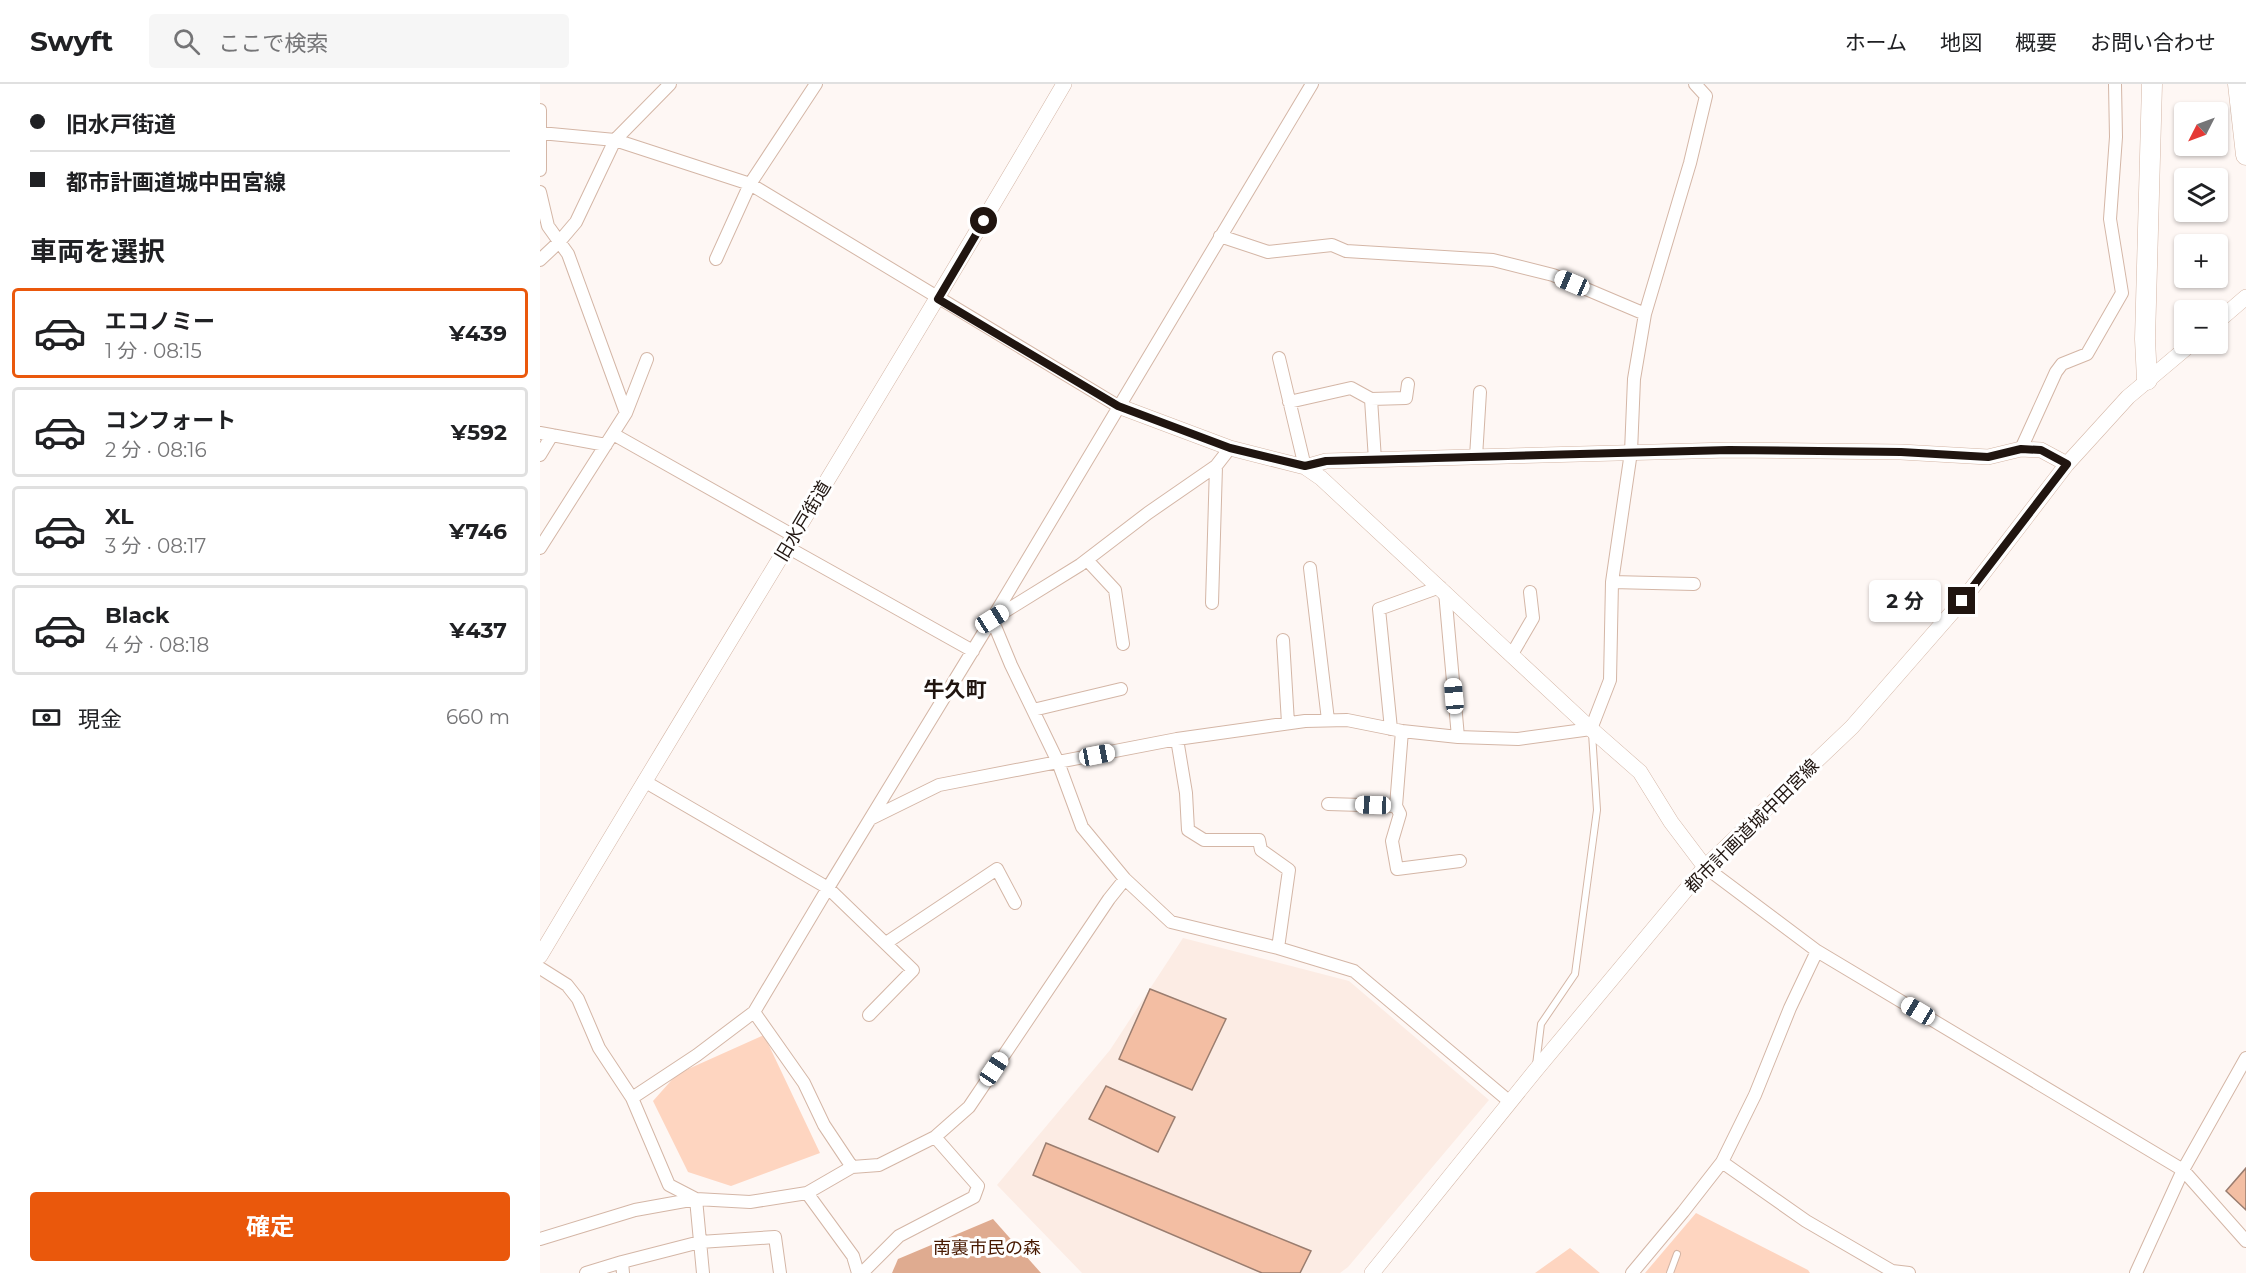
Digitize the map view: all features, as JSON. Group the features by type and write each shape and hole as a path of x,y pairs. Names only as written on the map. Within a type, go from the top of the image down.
{"highway":[{"path":"2147,380 2145,339 2152,84"},
{"path":"2238,84 2246,155"}],"street":[{"path":"540,260 576,222 615,140 670,84"},
{"path":"716,259 750,184 816,84"},
{"name":"旧水戸街道","path":"540,956 938,299 1064,84"},
{"path":"632,1098 697,1055 754,1012 1312,84"},
{"path":"1591,729 1610,680 1612,582 1631,452 1634,379 1645,314 1690,163 1706,96 1695,84"},
{"path":"2021,449 2056,372 2062,364 2087,354 2122,293 2110,219 2116,137 2115,84"},
{"path":"540,110 540,170"},
{"path":"541,133 615,140 750,184 1118,406 1230,448 1305,466 1321,478 1640,772 1671,822 1705,867 1817,951 2182,1170 2246,1240"},
{"path":"540,192 548,226 568,254 626,412"},
{"path":"1220,236 1268,252 1332,245 1346,251 1492,260 1553,275 1645,314"},
{"path":"2228,313 2246,297"},
{"name":"都市計画道城中田宮線","path":"1372,1273 1535,1071 1705,867 1852,728 1962,601 2067,464 2128,397 2179,354"},
{"path":"540,548 626,412 647,358"},
{"path":"1279,358 1305,466"},
{"path":"1289,402 1351,388 1371,399 1406,398 1408,384"},
{"path":"1476,457 1480,392"},
{"path":"1371,399 1375,459"},
{"path":"540,455 546,434 609,439 790,541 973,651"},
{"path":"992,619 1087,560 1148,513 1216,466 1230,448"},
{"path":"1305,466 1326,461 1375,459 1729,450 1878,451 1988,457 2021,449 2041,450 2067,464"},
{"path":"1212,603 1216,466"},
{"path":"1087,560 1115,590 1123,644"},
{"path":"1310,568 1328,720"},
{"path":"1612,582 1694,584"},
{"path":"1443,590 1379,609 1396,730 1396,806 1400,814 1392,840 1398,869 1460,861"},
{"path":"1443,590 1458,737"},
{"path":"1512,654 1533,618 1530,592"},
{"path":"992,619 1058,762 1082,827 1125,879 1171,922 1278,948 1354,972 1510,1102"},
{"path":"1283,640 1288,723"},
{"path":"1033,710 1121,689"},
{"path":"870,819 939,785 1177,739 1288,723 1347,720 1396,730 1458,737 1518,739 1591,729"},
{"path":"1177,739 1186,793 1188,830 1204,840 1259,840 1261,850 1289,870 1278,948"},
{"path":"644,781 828,888 912,970 869,1015"},
{"path":"1328,804 1396,806"},
{"path":"886,943 997,869 1015,903"},
{"path":"540,1239 635,1210 696,1199 750,1202 807,1193 852,1167 879,1165 935,1137 969,1107 1125,879"},
{"path":"1632,1273 1722,1162 1755,1095 1790,1008 1817,951"},
{"path":"540,968 567,985 578,999 599,1048 632,1098 669,1185 696,1199"},
{"path":"754,1012 804,1083 824,1125 852,1167"},
{"path":"2136,1273 2182,1170 2246,1058"},
{"path":"807,1193 853,1256 860,1273 898,1236 974,1197 978,1186 935,1137"},
{"path":"1722,1162 1806,1221 1892,1271 1909,1273"},
{"path":"696,1199 703,1273"},
{"path":"586,1273 623,1268 700,1242 775,1237 780,1273"}],"lane":[{"path":"1535,1071 1541,1024 1575,974 1597,810 1591,729"},
{"path":"1670,1273 1677,1254"}],"shaded area":[{"path":"1183,938 1349,981 1489,1100 1348,1267 1340,1273 1082,1273 997,1185 1110,1050"},
{"path":"764,1035 820,1153 731,1186 688,1172 653,1101 677,1074"},
{"path":"1696,1213 1808,1270 1810,1273 1645,1273"},
{"path":"1570,1248 1600,1273 1535,1273"}],"green space":[{"name":"南裏市民の森","path":"993,1219 1041,1273 892,1273 898,1259"}],"building":[{"path":"1150,989 1226,1019 1192,1090 1119,1059"},
{"path":"1106,1086 1175,1117 1158,1152 1089,1119"},
{"path":"1046,1143 1311,1251 1300,1273 1262,1273 1033,1175"},
{"path":"2246,1168 2246,1210 2226,1191"}],"district":[{"name":"牛久町","path":"955,690"}],"route":[{"path":"984,221 938,299 1118,406 1230,448 1305,466 1326,461 1729,450 1901,452 1988,457 2021,449 2041,450 2067,464 1962,601"}]}
